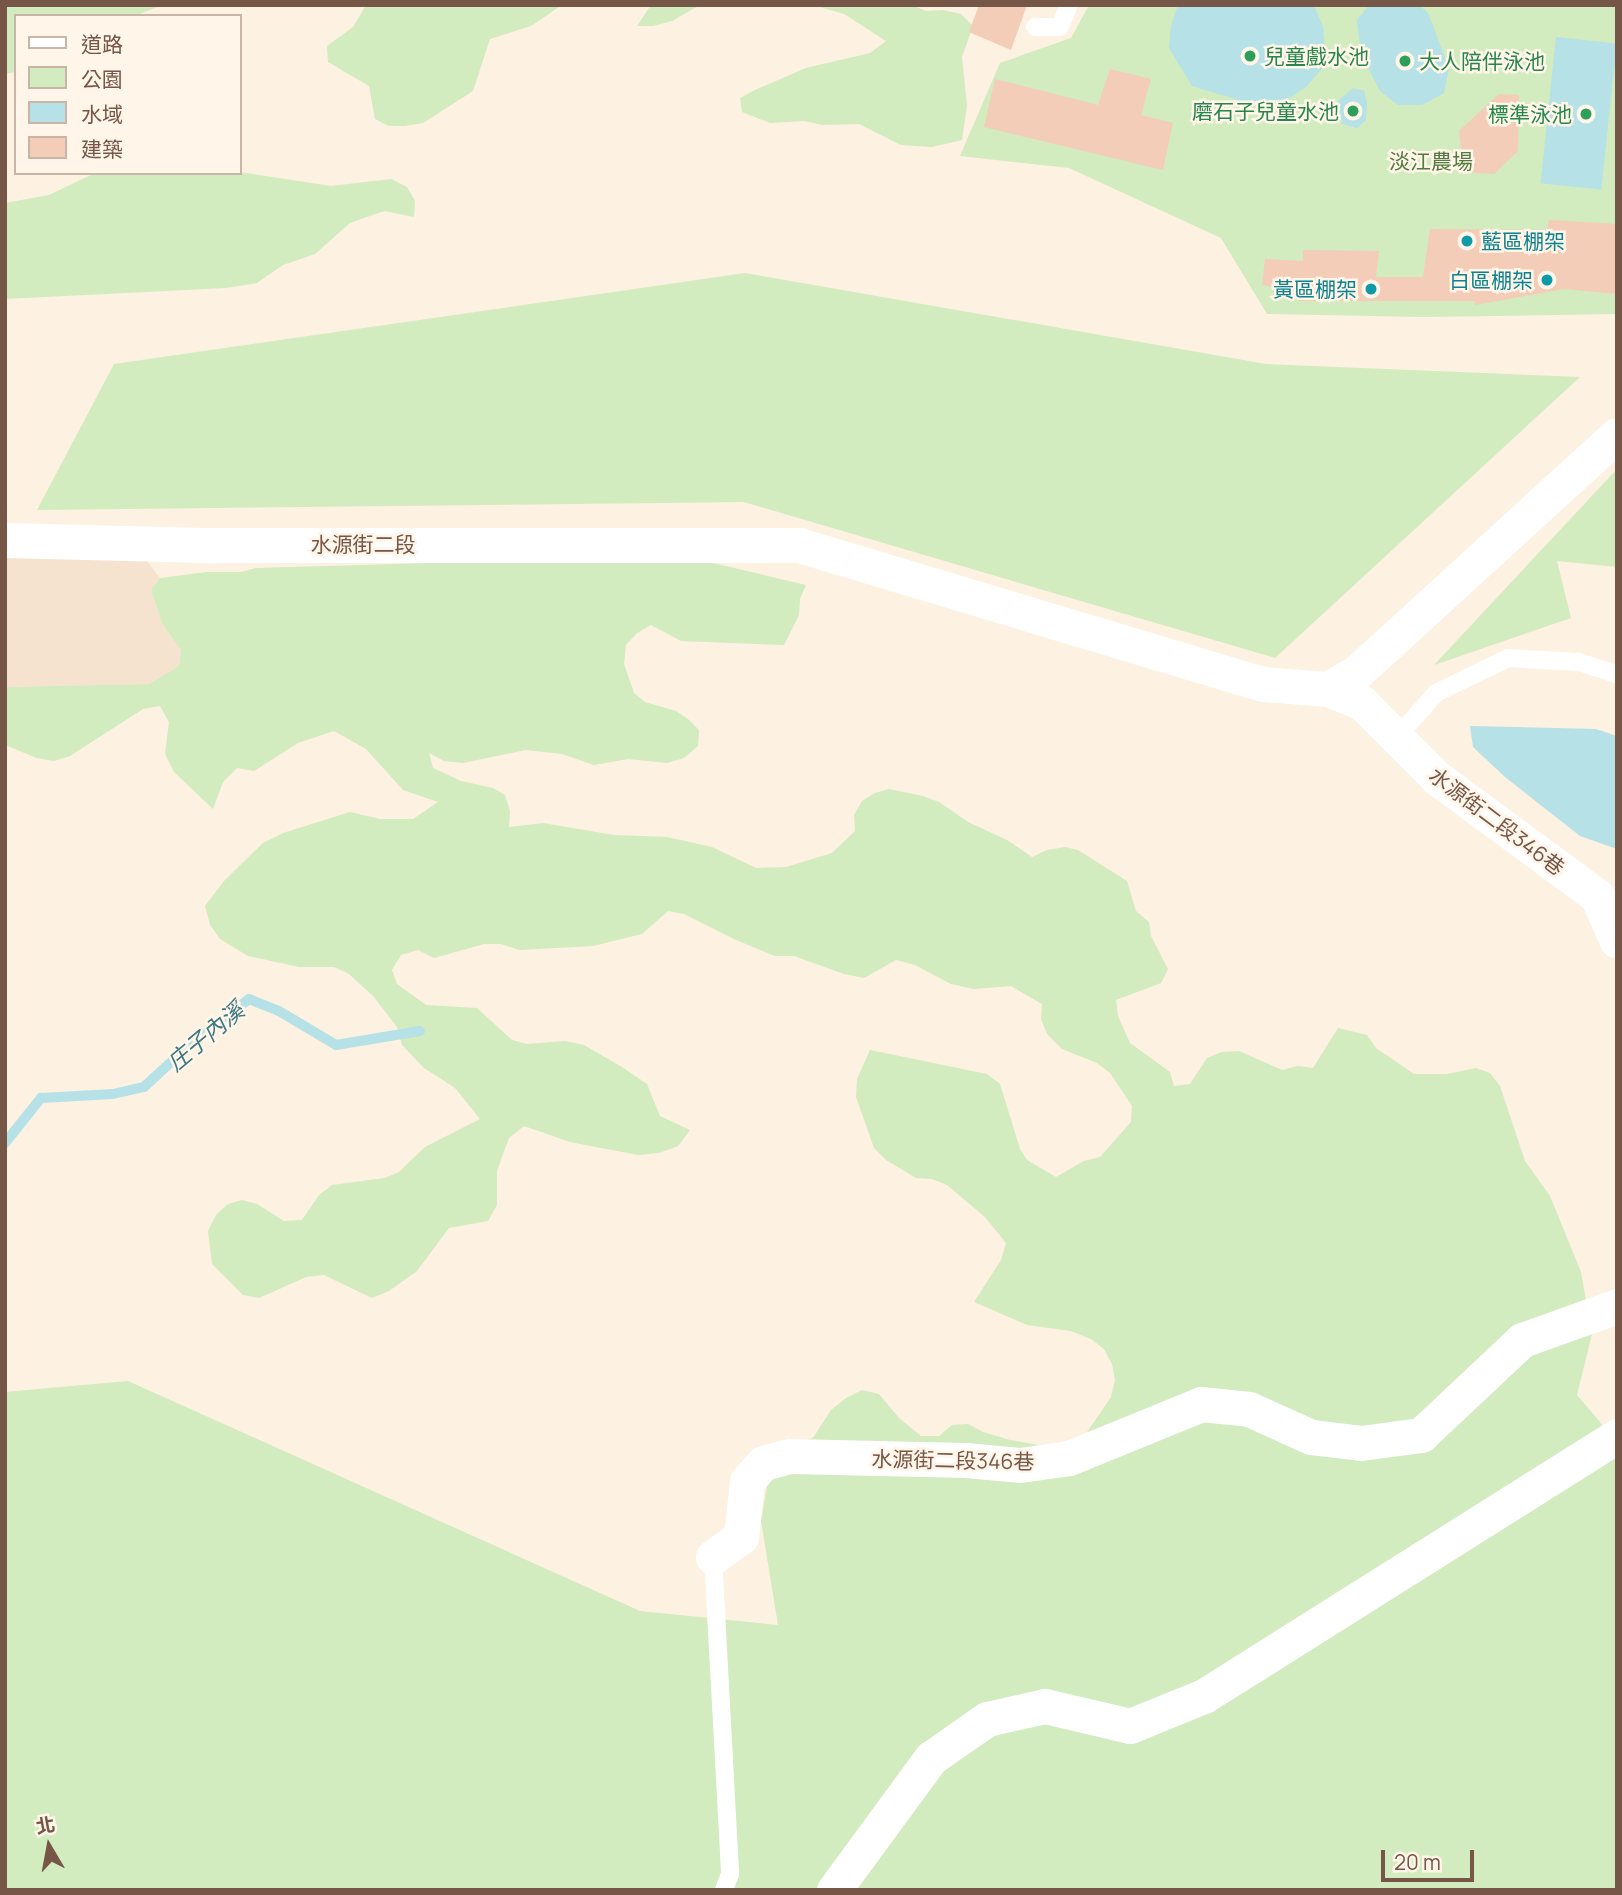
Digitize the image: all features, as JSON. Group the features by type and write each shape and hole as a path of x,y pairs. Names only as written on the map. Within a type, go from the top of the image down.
{"street":[{"path":"1328,689 1356,673 1617,435"},
{"name":"水源街二段","path":"5,540 215,545 799,545 1263,684 1328,689"},
{"name":"水源街二段346巷","path":"1328,689 1362,702 1437,778 1597,897 1617,941"},
{"name":"水源街二段346巷","path":"713,1557 741,1537 747,1481 763,1463 790,1456 966,1460 1020,1465 1069,1458 1201,1404 1249,1409 1311,1437 1361,1443 1421,1435 1522,1340 1617,1306"},
{"path":"834,1890 931,1758 986,1719 1045,1706 1129,1726 1204,1696 1617,1436"}],"lane":[{"path":"1035,27 1060,27 1069,5"},
{"path":"1397,737 1436,693 1508,658 1579,662 1617,674"},
{"path":"713,1557 730,1874 724,1890"}],"shaded area":[{"path":"5,554 143,556 160,578 151,590 162,623 181,650 179,666 149,684 5,687"}],"green space":[{"path":"5,5 163,5 139,14 14,14 14,72 5,74"},
{"path":"366,5 562,5 531,26 490,39 473,91 423,123 389,126 375,119 369,86 328,62 327,46 353,27"},
{"path":"651,5 700,5 672,21 653,26 637,26"},
{"path":"813,5 912,5 926,11 943,10 961,14 973,26 962,57 967,106 962,140 932,147 901,145 859,124 823,125 804,121 770,123 742,112 740,98 755,90 806,68 870,53 886,41 844,14"},
{"name":"淡江農場","path":"1089,5 1617,5 1617,314 1423,317 1267,314 1221,238 1069,168 960,156 1000,63 1071,38"},
{"path":"242,172 331,186 391,179 407,187 415,201 414,217 384,211 350,223 315,254 283,265 257,283 226,288 5,299 5,203 49,195 91,175 242,175"},
{"path":"745,273 1266,364 1580,377 1275,658 744,502 37,510 114,364"},
{"path":"1617,469 1617,567 1557,561 1571,618 1434,665"},
{"path":"683,556 806,585 800,599 799,615 784,645 681,641 651,625 637,633 626,645 624,664 634,693 645,702 676,711 699,730 698,746 684,758 667,763 628,759 594,765 562,754 526,750 463,763 444,761 429,753 433,768 461,781 493,788 505,795 510,811 509,827 543,823 614,835 667,837 712,847 756,868 786,867 832,853 855,831 854,815 862,801 875,793 889,789 923,796 939,802 968,822 1007,840 1032,857 1047,850 1065,847 1078,850 1127,881 1136,911 1149,922 1151,936 1168,969 1161,983 1116,1000 1118,1016 1130,1043 1170,1072 1174,1086 1190,1084 1207,1058 1222,1052 1239,1051 1282,1070 1298,1066 1313,1068 1338,1028 1367,1035 1376,1048 1414,1074 1447,1074 1476,1068 1490,1073 1500,1086 1525,1161 1550,1196 1581,1272 1592,1334 1577,1395 1617,1442 1617,1890 5,1890 5,1392 128,1381 640,1611 778,1625 761,1521 769,1475 780,1448 813,1438 831,1410 846,1398 862,1390 879,1394 899,1418 921,1436 939,1436 952,1425 968,1424 983,1432 1010,1440 1049,1447 1083,1438 1111,1397 1115,1380 1112,1364 1104,1349 1091,1339 1071,1331 1027,1325 974,1302 1001,1260 1006,1243 985,1217 947,1185 932,1179 916,1178 886,1160 874,1148 856,1097 857,1079 870,1050 987,1074 1000,1084 1020,1149 1027,1160 1056,1177 1084,1161 1100,1157 1131,1122 1132,1106 1110,1073 1097,1063 1062,1049 1047,1034 1041,1019 1042,1004 1011,986 974,989 951,984 915,965 896,960 864,978 844,974 794,956 775,956 684,914 668,911 642,934 593,946 519,950 501,944 484,944 434,958 418,950 401,955 392,970 397,984 426,1005 477,1008 512,1040 527,1044 565,1041 584,1045 622,1067 647,1084 660,1116 690,1130 678,1146 659,1153 638,1155 570,1142 524,1126 509,1138 497,1171 497,1205 488,1221 449,1228 417,1271 389,1291 372,1298 324,1275 306,1277 259,1298 243,1295 212,1264 208,1231 216,1215 228,1204 242,1200 257,1204 284,1221 302,1220 319,1195 332,1185 385,1178 399,1172 425,1147 480,1119 455,1088 424,1068 402,1045 397,1027 374,997 349,974 334,967 299,967 248,956 220,939 210,925 205,906 224,881 263,843 283,833 350,812 380,819 413,819 438,802 403,790 366,749 334,731 298,743 254,771 237,768 223,782 213,809 174,772 165,754 169,722 160,706 143,709 70,756 54,761 37,758 5,745 5,687 149,684 179,666 181,650 162,623 151,590 160,578 206,572 241,572 256,568"}],"water":[{"name":"兒童戲水池","path":"1178,5 1314,5 1323,27 1326,64 1307,86 1288,99 1248,103 1192,86 1169,48 1171,26"},
{"name":"大人陪伴泳池","path":"1369,5 1419,5 1428,13 1449,68 1444,93 1422,105 1398,105 1380,91 1361,54 1357,20"},
{"name":"標準泳池","path":"1556,37 1617,43 1601,190 1541,183"},
{"name":"磨石子兒童水池","path":"1353,88 1364,91 1367,103 1366,120 1357,128 1342,124 1338,101"},
{"path":"1470,726 1596,729 1617,736 1617,849 1580,836 1505,777 1473,747"}],"building":[{"path":"979,5 1027,5 1011,50 969,32"},
{"path":"1110,69 1151,79 1141,115 1173,123 1163,170 984,127 995,79 1098,105"},
{"path":"1499,94 1519,95 1518,151 1494,174 1464,172 1459,131"},
{"path":"1549,220 1617,224 1617,294 1564,289 1475,305 1475,301 1299,301 1299,291 1262,285 1265,259 1303,261 1303,250 1379,251 1376,277 1423,277 1430,229 1547,230"}],"waterway":[{"name":"庄子內溪","path":"5,1143 41,1098 113,1094 144,1087 196,1039 249,999 279,1011 336,1045 420,1031"}],"place":[{"name":"兒童戲水池","path":"1250,56"},
{"name":"大人陪伴泳池","path":"1405,61"},
{"name":"磨石子兒童水池","path":"1353,111"},
{"name":"標準泳池","path":"1586,114"},
{"name":"藍區棚架","path":"1467,241"},
{"name":"白區棚架","path":"1547,280"},
{"name":"黃區棚架","path":"1371,289"}]}
